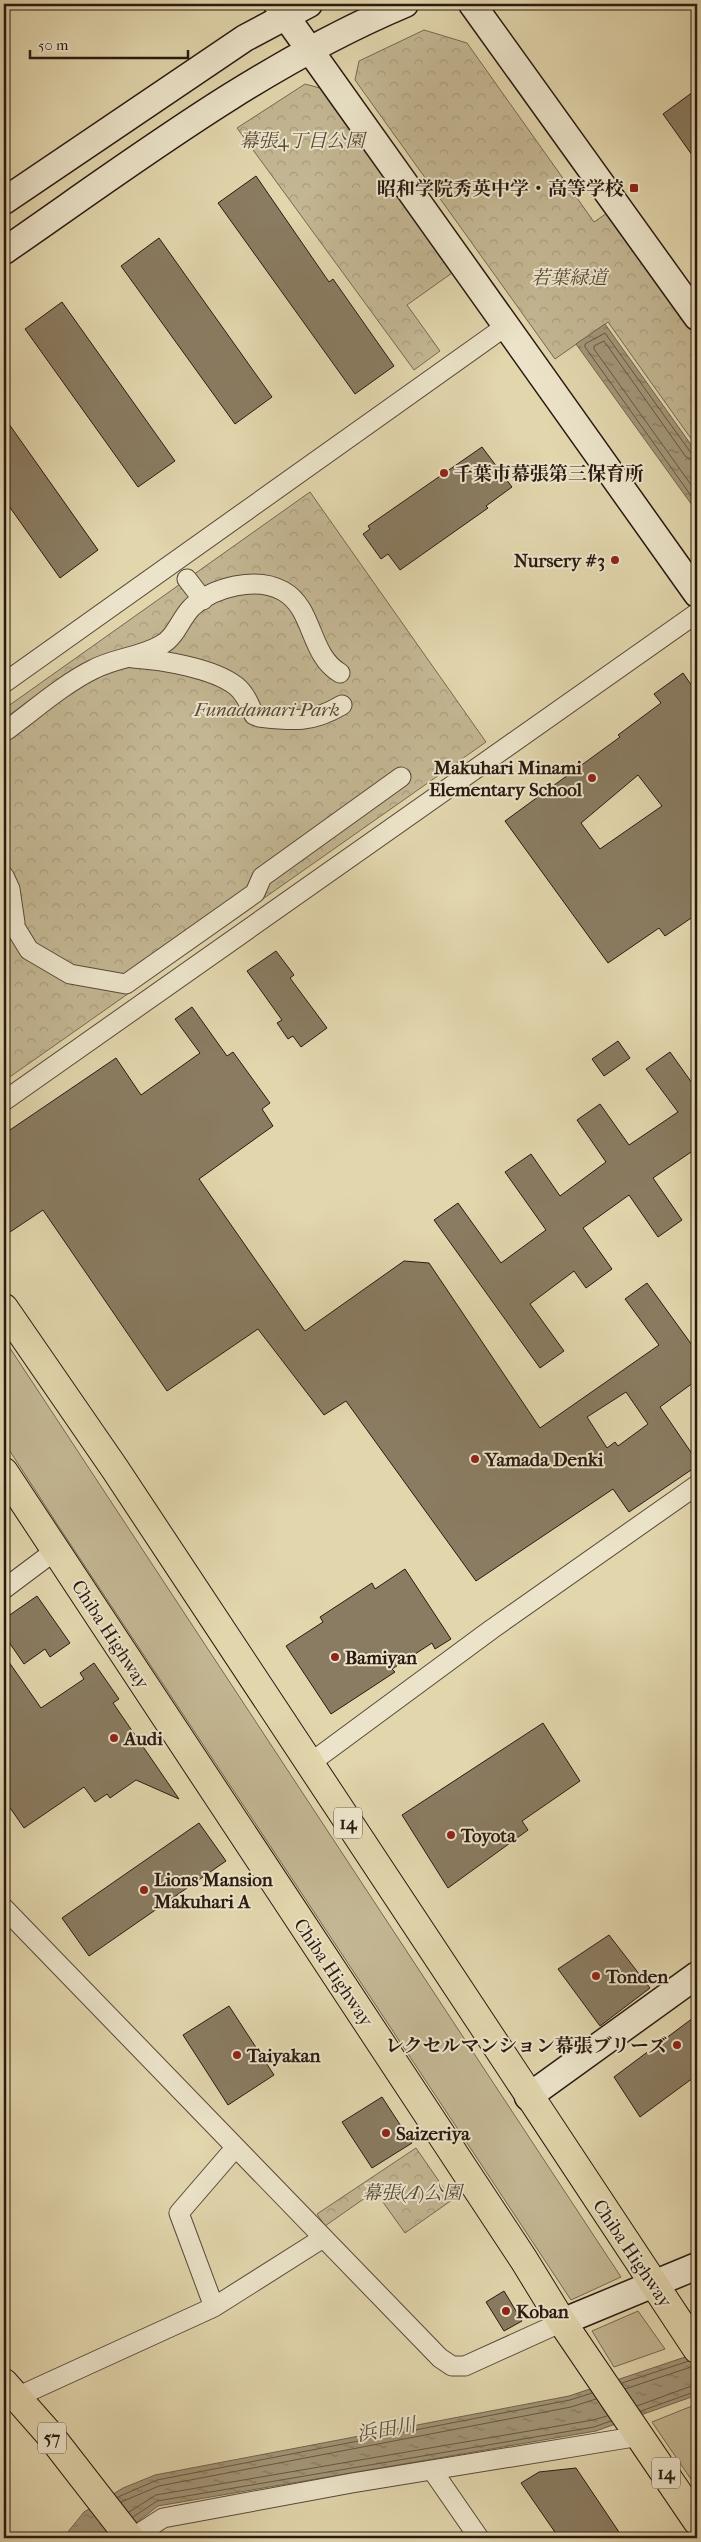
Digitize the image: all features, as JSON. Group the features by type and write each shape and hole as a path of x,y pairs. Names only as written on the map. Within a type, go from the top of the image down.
{"main road":[{"name":"Chiba Highway","path":"4,1308 115,1469 528,2097 694,2344"},
{"name":"Chiba Highway","path":"4,1472 518,2252 562,2322 697,2521"},
{"name":"57","path":"8,2395 98,2496 130,2538"}],"street":[{"path":"4,201 245,38 282,10 309,4"},
{"path":"4,251 234,94 310,49 358,24 406,4"},
{"path":"472,4 697,318"},
{"path":"282,10 697,594"},
{"path":"4,683 506,326"},
{"path":"187,578 203,600"},
{"path":"172,664 167,652 169,641 186,614 203,600 234,586 254,582 274,586 285,592 300,608 324,659 340,673"},
{"path":"4,1101 697,613"},
{"path":"4,732 82,675 127,657 149,651 169,641"},
{"path":"127,657 172,664 212,674 232,683 244,694 254,715 259,717 305,720 326,715 342,705"},
{"path":"4,909 29,950 70,974 126,984 255,893 262,877 401,777"},
{"path":"4,876 10,889 16,929"},
{"path":"309,1764 492,1629 697,1485"},
{"path":"4,1589 56,1550"},
{"path":"4,1908 440,2358 452,2366 465,2366 486,2358 562,2322 697,2266"},
{"path":"528,2097 697,1975"},
{"path":"214,2307 179,2213 235,2148"},
{"path":"8,2395 214,2307 323,2238"},
{"path":"130,2538 163,2518 637,2431"},
{"path":"432,2470 479,2538"}],"green space":[{"name":"若葉緑道","path":"424,30 467,43 594,222 610,211 697,333 697,447 608,322 555,359 355,80 359,61"},
{"name":"幕張4丁目公園","path":"305,84 320,88 452,273 407,305 440,351 414,370 237,128"},
{"name":"Funadamari Park","path":"310,492 486,742 4,1081 4,709"},
{"path":"4,1339 621,2277 571,2300 61,1530 4,1442"},
{"name":"幕張(A)公園","path":"416,2148 452,2200 405,2233 375,2191 325,2226 317,2214"},
{"path":"638,2311 665,2349 614,2367 592,2331"},
{"path":"697,2404 697,2488 652,2422"}],"water":[{"path":"605,324 697,453 697,512 576,344"},
{"path":"697,2353 697,2395 596,2431 158,2506 116,2538 63,2538 84,2512 123,2488 155,2475 569,2396"}],"building":[{"path":"697,89 697,162 663,114"},
{"path":"256,176 329,282 333,279 394,366 355,394 218,203"},
{"path":"159,238 272,397 235,424 121,266"},
{"path":"62,302 175,461 138,487 25,329"},
{"path":"4,417 98,550 60,578 4,499"},
{"path":"482,447 512,487 486,506 488,508 400,570 388,554 381,559 363,534 370,529 368,526"},
{"path":"683,673 697,693 697,914 665,936 659,928 608,963 505,821 620,737 618,735 661,703 654,694","holes":["638,775 662,806 600,849 581,823"]},
{"path":"276,951 294,975 290,978 327,1028 301,1047 293,1036 288,1039 277,1023 282,1020 247,971"},
{"path":"192,1007 227,1056 233,1052 270,1103 262,1109 273,1126 199,1179 305,1331 404,1261 429,1263 540,1428 659,1345 625,1299 647,1283 697,1352 697,1380 660,1407 697,1461 697,1466 629,1512 613,1489 476,1581 346,1401 324,1415 258,1329 167,1391 43,1210 10,1232 4,1222 4,1134 116,1058 141,1095 200,1053 175,1019","holes":["626,1392 648,1424 618,1446 615,1442 607,1448 587,1417"]},
{"path":"618,1041 630,1058 604,1076 592,1059"},
{"path":"670,1052 697,1090 697,1148 653,1178 682,1220 658,1237 629,1195 583,1228 612,1269 586,1288 574,1271 530,1304 564,1351 540,1368 434,1220 458,1203 501,1263 546,1230 505,1172 531,1154 560,1196 606,1162 577,1120 600,1104 629,1145 678,1112 646,1069"},
{"path":"405,1569 451,1639 435,1649 432,1643 392,1669 395,1672 331,1714 286,1646 323,1622 320,1617 372,1583 375,1589"},
{"path":"37,1596 70,1643 50,1657 45,1649 24,1664 4,1635 4,1619"},
{"path":"4,1655 41,1708 84,1679 80,1673 94,1663 119,1699 113,1703 179,1799 136,1780 110,1798 107,1794 95,1802 84,1787 24,1828 4,1799"},
{"path":"543,1723 580,1781 522,1821 528,1830 448,1888 402,1815"},
{"name":"Lions Mansion Makuhari A","path":"199,1823 226,1861 89,1956 62,1918"},
{"path":"609,1935 650,1988 600,2026 558,1969"},
{"path":"229,2006 274,2075 228,2105 183,2035"},
{"name":"レクセルマンション幕張ブリーズ","path":"697,2015 697,2075 640,2117 614,2077"},
{"path":"382,2097 412,2143 372,2168 342,2122"},
{"path":"504,2291 522,2321 504,2331 486,2302"},
{"path":"576,2468 623,2538 559,2538 521,2483 539,2472"}],"place":[{"name":"昭和学院秀英中学・高等学校","path":"634,188"},
{"name":"千葉市幕張第三保育所","path":"444,473"},
{"name":"Nursery #3","path":"615,560"},
{"name":"Makuhari Minami Elementary School","path":"592,778"},
{"name":"Yamada Denki","path":"475,1459"},
{"name":"Bamiyan","path":"335,1657"},
{"name":"Audi","path":"114,1738"},
{"name":"Toyota","path":"451,1835"},
{"name":"Lions Mansion Makuhari A","path":"144,1890"},
{"name":"Tonden","path":"596,1976"},
{"name":"レクセルマンション幕張ブリーズ","path":"677,2045"},
{"name":"Taiyakan","path":"237,2055"},
{"name":"Saizeriya","path":"386,2133"},
{"name":"Koban","path":"506,2311"}],"water label":[{"name":"浜田川","path":"386,2429"}]}
